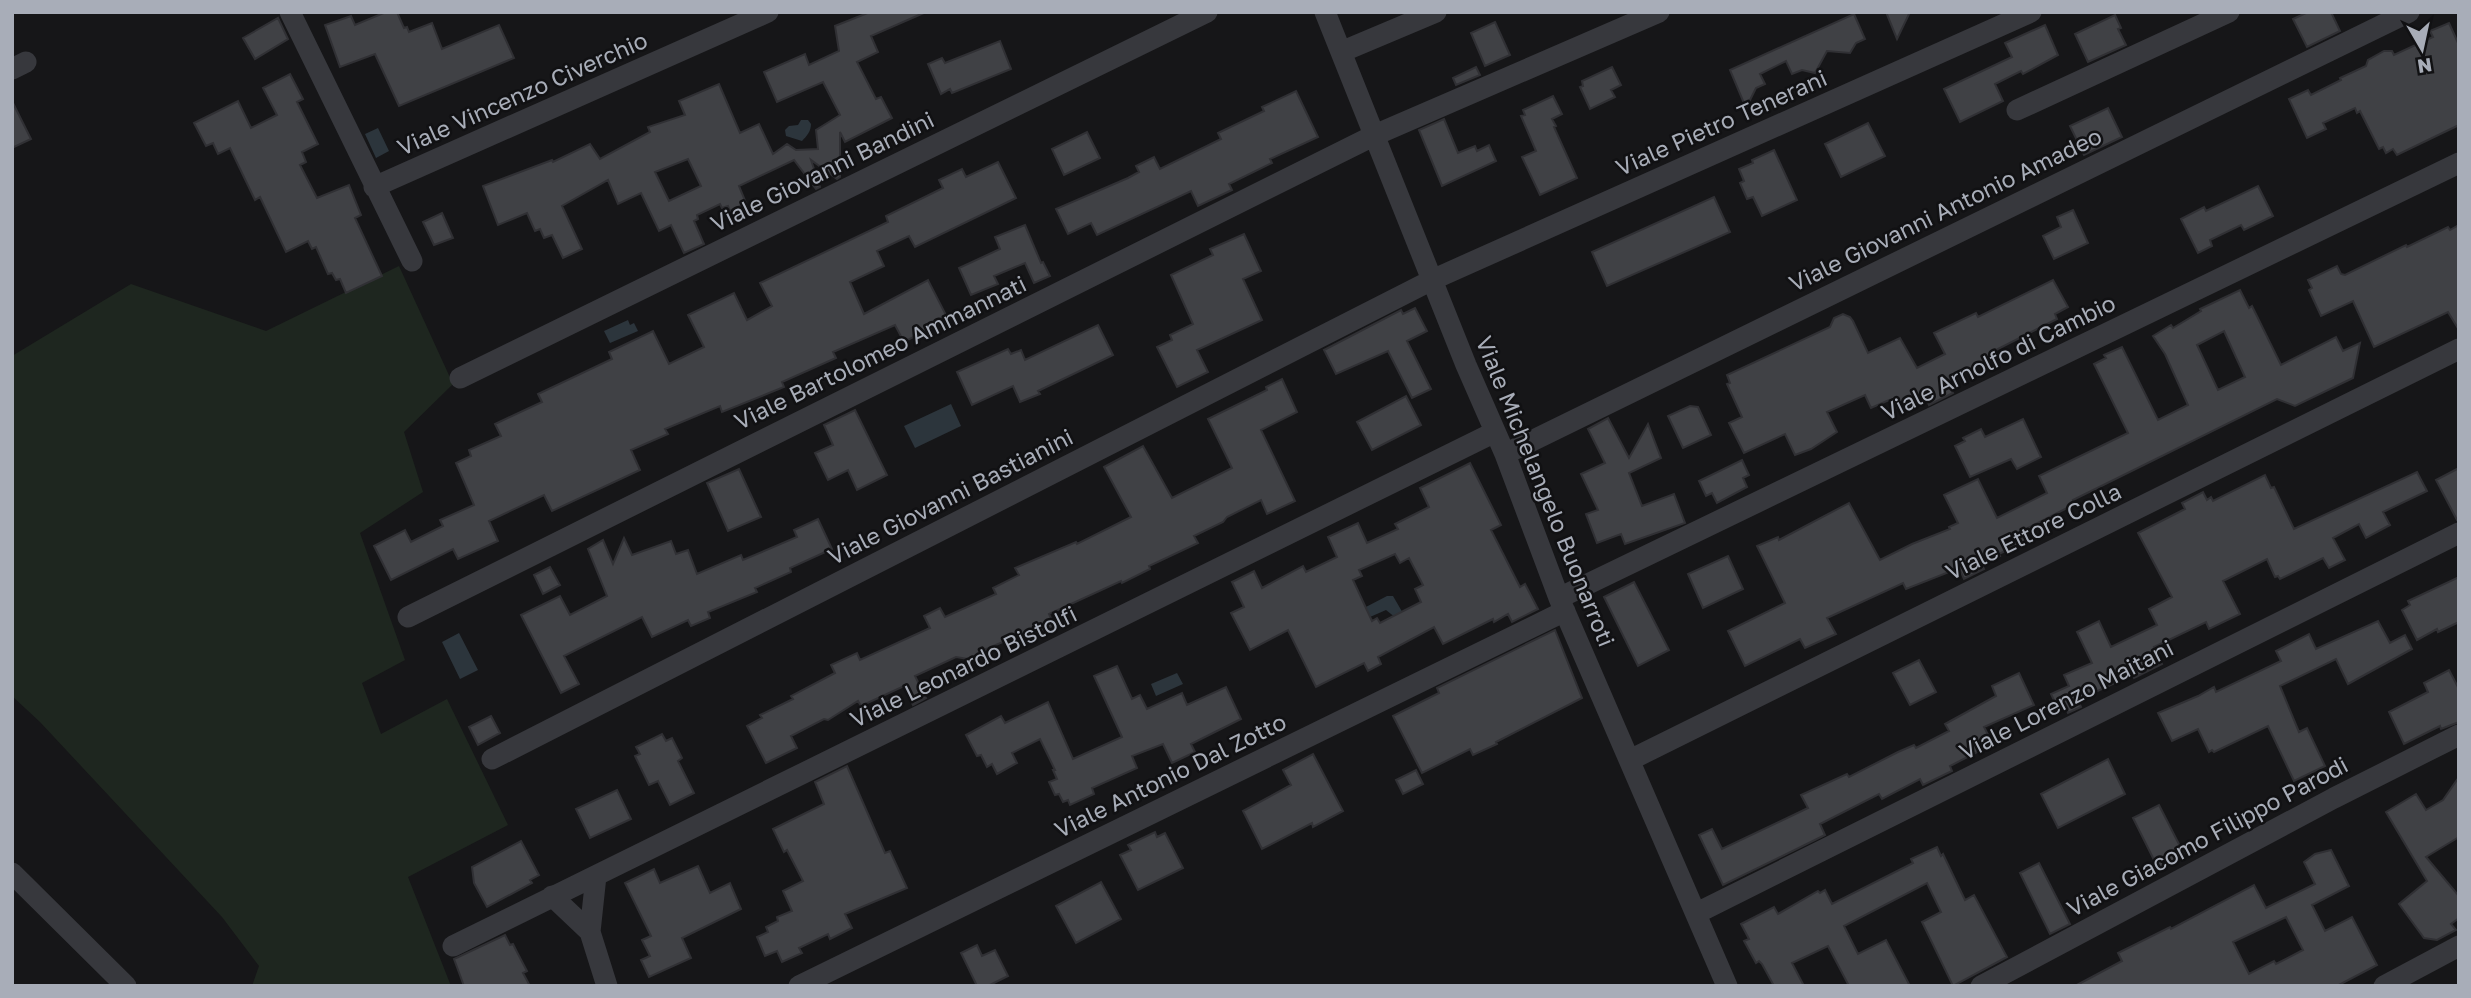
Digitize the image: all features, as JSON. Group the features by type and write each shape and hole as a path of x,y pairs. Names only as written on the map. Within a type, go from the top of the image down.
{"street":[{"path":"290,12 412,261"},
{"name":"Viale Vincenzo Civerchio","path":"374,187 768,12"},
{"name":"Viale Giovanni Bandini","path":"460,378 1207,12"},
{"name":"Viale Michelangelo Buonarroti","path":"1325,12 1505,454 1562,604 1727,986"},
{"path":"1341,52 1436,12"},
{"name":"Viale Bartolomeo Ammannati","path":"408,617 1375,135 1659,12"},
{"name":"Viale Pietro Tenerani","path":"1432,280 2031,12"},
{"path":"2017,110 2229,12"},
{"name":"Viale Giovanni Antonio Amadeo","path":"1505,454 2409,12"},
{"name":"Viale Arnolfo di Cambio","path":"1562,604 2459,163"},
{"name":"Viale Giovanni Bastianini","path":"492,759 1432,280"},
{"name":"Viale Ettore Colla","path":"1630,760 2459,349"},
{"name":"Viale Leonardo Bistolfi","path":"453,946 1495,432"},
{"name":"Viale Lorenzo Maitani","path":"1697,913 2459,533"},
{"name":"Viale Antonio Dal Zotto","path":"799,986 1562,604"},
{"name":"Viale Giacomo Filippo Parodi","path":"1980,986 2334,798 2459,735"},
{"path":"12,873 126,986"},
{"path":"596,876 590,932 607,986"},
{"path":"552,896 590,932"},
{"path":"2384,986 2459,946"}],"shaded area":[{"path":"801,120 808,120 811,124 804,139 802,141 786,136 785,130 789,126 798,125"},
{"path":"378,128 389,151 376,158 365,134"},
{"path":"399,266 453,384 404,432 423,492 360,533 405,660 362,683 381,734 447,699 508,825 408,877 451,986 252,986 259,966 222,917 40,722 12,696 12,356 131,284 266,331"},
{"path":"628,320 630,325 634,323 638,331 610,343 604,331"},
{"path":"951,404 961,426 915,448 904,426"},
{"path":"1387,596 1393,596 1404,615 1396,618 1386,610 1370,617 1364,608"},
{"path":"459,633 478,670 460,679 442,642"},
{"path":"1177,673 1183,684 1156,696 1151,684"}],"building":[{"path":"386,12 397,12 404,28 407,27 409,32 432,23 442,49 499,25 514,58 399,106 375,54 340,67 325,25 351,16 355,25"},
{"path":"870,12 926,12 871,36 878,52 857,62 876,99 881,97 892,118 845,142 840,132 840,177 837,179 811,160 820,187 816,189 794,160 739,186 746,203 730,211 728,206 722,208 720,204 697,215 698,219 694,221 704,244 684,253 671,225 659,231 641,193 618,204 608,180 562,206 582,249 563,258 552,235 544,238 540,229 535,231 527,213 498,225 483,186 552,160 553,162 590,144 600,159 650,132 648,127 685,115 679,101 719,84 740,133 759,124 773,154 787,144 796,150 818,149 816,130 840,115 823,82 777,102 764,72 805,54 809,65 839,51 835,26","holes":["688,159 701,186 669,201 655,172"]},
{"path":"1886,12 1910,12 1897,39"},
{"path":"2308,12 2331,12 2340,31 2307,47 2293,19"},
{"path":"1854,14 1865,39 1856,43 1850,53 1827,51 1815,73 1802,70 1792,74 1786,61 1760,74 1765,84 1756,88 1746,108 1730,70"},
{"path":"2115,15 2126,45 2088,62 2075,34"},
{"path":"278,18 288,39 255,59 243,38"},
{"path":"1495,22 1510,55 1485,66 1471,33"},
{"path":"2449,23 2459,45 2459,125 2397,155 2393,149 2386,153 2383,147 2379,149 2360,111 2357,113 2355,108 2323,123 2326,129 2307,138 2289,99 2308,90 2311,95 2366,66 2368,60 2384,51 2392,51 2394,55 2433,37 2430,31"},
{"path":"2045,25 2058,55 2023,74 2021,71 1995,84 2003,101 1960,122 1944,89 2012,57 2005,43"},
{"path":"1000,41 1011,69 952,93 950,89 941,94 928,64 942,58 945,63"},
{"path":"1476,67 1480,75 1456,85 1453,78"},
{"path":"1612,67 1621,85 1611,90 1615,97 1590,109 1580,87 1583,86 1582,81"},
{"path":"290,74 303,99 297,102 318,144 302,152 306,162 300,165 317,198 349,185 361,215 355,218 382,276 346,293 340,279 336,280 332,273 328,274 316,247 312,249 308,241 286,252 260,197 255,200 230,148 218,154 213,143 206,146 194,123 238,101 251,128 277,115 263,88"},
{"path":"1296,91 1318,137 1270,159 1272,163 1229,184 1232,190 1198,206 1191,191 1097,235 1091,223 1068,234 1056,209 1128,178 1139,172 1136,166 1154,157 1160,169 1221,139 1218,133 1264,111 1262,107"},
{"path":"1553,96 1562,114 1552,119 1556,126 1554,127 1577,178 1540,195 1522,157 1536,151 1521,116 1525,115 1523,110"},
{"path":"12,101 31,139 12,148"},
{"path":"2108,108 2122,137 2084,155 2070,126"},
{"path":"1444,119 1458,153 1475,146 1477,151 1489,145 1496,161 1442,186 1419,130"},
{"path":"1868,123 1885,156 1841,177 1825,144"},
{"path":"1087,132 1100,158 1064,175 1052,149"},
{"path":"1774,150 1797,200 1762,216 1753,197 1747,199 1740,183 1744,181 1739,169"},
{"path":"998,162 1016,198 915,247 909,236 877,251 884,266 850,282 864,314 928,280 948,319 904,342 895,325 833,352 836,358 782,382 784,387 722,412 720,406 665,429 668,434 631,450 640,470 552,511 544,495 489,521 498,541 458,559 453,549 391,580 374,546 405,530 411,542 443,526 440,520 474,505 456,463 471,456 469,450 501,436 495,424 542,402 538,394 612,359 609,352 653,331 669,364 704,347 688,315 734,293 747,320 772,306 760,283 888,222 886,216 943,188 939,180 962,169 966,177"},
{"path":"2258,186 2273,216 2244,230 2241,225 2210,240 2212,246 2198,253 2181,219 2204,207 2206,211"},
{"path":"1714,197 1730,232 1607,286 1592,252"},
{"path":"2073,210 2088,243 2054,259 2043,236 2061,227 2057,217"},
{"path":"442,213 453,238 434,245 423,222"},
{"path":"1025,225 1041,263 1043,262 1050,276 1034,283 1025,263 994,276 998,284 971,295 959,268 1000,249 995,237"},
{"path":"2459,225 2459,330 2448,312 2374,347 2353,301 2321,316 2309,290 2312,288 2308,280 2337,266 2341,274 2345,275 2406,245 2407,247 2448,227 2450,230"},
{"path":"1244,234 1261,271 1243,279 1262,320 1197,350 1208,372 1177,387 1157,347 1172,340 1170,335 1193,324 1171,275 1213,255 1210,249"},
{"path":"2053,280 2068,307 2055,314 2057,319 1992,352 1994,357 1947,381 1953,393 1929,405 1925,395 1893,409 1889,400 1871,408 1865,395 1827,412 1837,432 1811,449 1795,455 1785,434 1744,453 1729,423 1742,417 1727,384 1730,383 1727,375 1830,327 1834,318 1843,314 1853,321 1868,353 1900,338 1917,368 1945,354 1934,333 1976,313 1978,317"},
{"path":"2240,290 2249,308 2252,306 2281,365 2336,337 2343,351 2360,343 2353,378 2295,406 2277,399 2073,500 2075,504 2002,541 2026,537 2027,540 1999,554 2000,556 1982,565 1984,569 1964,579 1959,568 1906,589 1903,583 1827,618 1836,634 1805,648 1800,639 1745,666 1728,631 1785,603 1757,546 1778,537 1779,540 1849,503 1880,560 1958,523 1944,495 1978,479 1997,518 2047,493 2039,476 2128,433 2094,364 2106,358 2104,355 2122,347 2158,420 2188,405 2165,354 2153,336 2171,325 2173,328 2201,311 2200,309","holes":["2224,331 2245,377 2218,390 2197,345"]},
{"path":"1415,308 1427,331 1407,341 1431,389 1412,398 1388,351 1336,374 1324,350 1401,310 1403,314"},
{"path":"1098,325 1113,355 1020,402 1013,386 972,405 957,372 1008,349 1011,354 1021,350 1025,360"},
{"path":"1282,379 1297,412 1261,430 1295,501 1267,514 1261,500 1194,536 1198,543 1149,566 1150,569 1049,614 1054,625 1020,642 1017,636 986,649 988,654 974,660 956,657 915,676 926,698 913,705 904,686 861,706 858,701 828,720 824,719 791,736 797,748 766,763 747,726 762,718 760,715 793,699 791,696 835,673 831,665 857,653 860,660 930,628 924,616 940,608 945,617 996,594 993,588 1019,575 1015,568 1076,542 1077,544 1131,517 1104,467 1143,446 1172,498 1232,468 1208,419 1267,390 1266,387"},
{"path":"1406,396 1421,425 1372,450 1357,422"},
{"path":"1690,406 1698,407 1711,435 1683,448 1668,416"},
{"path":"855,410 887,475 857,490 848,470 828,480 815,453 833,445 824,425"},
{"path":"1608,418 1629,458 1648,424 1661,458 1629,473 1642,506 1674,494 1685,523 1625,544 1621,534 1597,543 1586,514 1598,510 1581,474 1605,463 1588,429"},
{"path":"2023,419 2041,457 2017,469 2011,459 1970,477 1955,446 1965,441 1963,438 1981,429 1985,437"},
{"path":"1742,460 1749,475 1743,478 1747,487 1717,503 1712,493 1706,496 1699,481"},
{"path":"1470,463 1501,525 1491,530 1520,587 1525,584 1538,609 1512,622 1508,614 1494,622 1493,619 1443,644 1434,627 1378,657 1381,664 1368,671 1364,663 1316,687 1288,630 1250,650 1231,613 1244,607 1232,582 1254,571 1262,588 1303,566 1306,572 1337,557 1328,537 1358,523 1367,543 1398,529 1395,524 1429,507 1420,488","holes":["1395,554 1400,563 1409,558 1423,585 1415,589 1421,602 1380,623 1377,618 1372,621 1353,580 1362,576 1359,570"]},
{"path":"2459,468 2459,520 2457,520 2436,480"},
{"path":"739,469 761,517 728,531 707,483"},
{"path":"2417,472 2427,491 2383,512 2390,525 2366,538 2359,524 2333,538 2345,560 2329,568 2323,558 2280,579 2275,577 2267,559 2223,581 2240,614 2209,629 2206,622 2154,647 2162,664 2078,700 2081,707 2068,713 2065,706 2058,709 2051,694 2069,686 2064,675 2092,663 2077,632 2099,621 2111,647 2157,625 2149,609 2172,597 2138,533 2185,509 2182,503 2203,492 2207,500 2211,497 2213,501 2265,475 2271,488 2274,487 2294,529"},
{"path":"818,519 832,549 755,588 757,592 708,612 710,618 691,626 688,620 652,637 642,617 564,656 579,684 561,693 521,615 560,596 570,615 607,596 588,549 603,540 613,564 624,538 632,555 671,541 676,554 688,550 697,574 741,555 743,560 797,537 794,530"},
{"path":"1728,556 1743,589 1703,608 1688,574"},
{"path":"550,567 560,585 543,594 534,575"},
{"path":"2459,577 2459,622 2438,632 2437,629 2417,640 2402,610 2410,605 2408,601"},
{"path":"1634,582 1669,650 1638,666 1604,597"},
{"path":"2378,621 2390,643 2405,635 2412,649 2348,684 2336,659 2280,686 2299,732 2307,728 2325,766 2294,781 2268,726 2209,752 2198,729 2172,741 2158,713 2214,687 2216,692 2281,661 2276,651 2309,634 2316,649"},
{"path":"1555,630 1582,698 1496,742 1497,744 1473,755 1470,749 1422,773 1393,716 1439,693 1437,688"},
{"path":"1919,660 1936,692 1910,705 1893,673"},
{"path":"1117,666 1132,699 1140,695 1147,709 1182,693 1187,705 1226,687 1241,719 1191,744 1195,752 1172,763 1163,744 1132,756 1137,768 1092,788 1094,794 1070,805 1068,800 1063,802 1059,794 1055,795 1049,782 1057,779 1040,739 1012,753 1017,763 997,774 992,764 987,767 981,755 977,756 966,735 1001,716 1005,723 1048,702 1073,759 1122,737 1094,676"},
{"path":"2449,670 2459,689 2459,722 2441,729 2440,726 2404,744 2389,712 2428,692 2424,683"},
{"path":"2019,673 2034,705 1984,727 1993,744 1950,766 1952,771 1923,785 1920,779 1882,799 1879,794 1820,824 1825,835 1723,885 1699,835 1712,829 1722,849 1808,808 1801,795 1847,774 1849,777 1898,752 1914,745 1916,748 1949,731 1945,724 1996,696 1992,686"},
{"path":"491,716 500,733 478,745 469,727"},
{"path":"662,734 666,741 672,738 682,758 678,761 694,793 670,805 658,781 649,785 635,756 640,754 636,747"},
{"path":"1313,754 1343,811 1313,827 1312,823 1262,849 1243,811 1291,785 1283,770"},
{"path":"2108,759 2125,794 2058,828 2041,794"},
{"path":"847,766 885,853 890,851 907,888 845,914 852,928 830,939 828,934 799,948 802,953 782,962 777,951 765,956 757,937 768,932 766,927 778,921 777,917 792,911 783,891 803,881 773,829 824,804 815,782"},
{"path":"1416,770 1423,784 1403,794 1396,780"},
{"path":"2459,777 2459,837 2426,857 2459,896 2459,918 2451,924 2456,930 2437,940 2424,938 2399,904 2427,881 2386,812 2416,794 2426,810 2443,800"},
{"path":"617,790 631,819 590,838 576,809"},
{"path":"2159,805 2184,854 2171,864 2158,868 2133,818"},
{"path":"1155,832 1157,837 1165,833 1183,868 1138,890 1120,855 1131,850 1128,845"},
{"path":"521,841 539,875 530,880 532,883 487,907 474,883 472,867"},
{"path":"1937,847 1965,900 1974,895 2007,957 1953,986 1922,922 1941,912 1927,883 1844,926 1858,954 1886,940 1910,986 1849,986 1828,946 1792,963 1804,986 1774,986 1762,964 1759,961 1756,963 1744,941 1749,939 1741,924 1774,907 1778,914 1818,891 1820,893 1825,890 1832,904 1913,863 1911,859"},
{"path":"2331,850 2349,886 2312,905 2325,931 2352,917 2377,965 2337,986 2075,986 2122,961 2118,953 2170,927 2171,929 2254,885 2266,908 2315,884 2304,862 2315,854","holes":["2286,917 2303,950 2249,974 2233,942"]},
{"path":"2039,863 2070,924 2050,934 2020,873"},
{"path":"698,866 710,893 730,883 741,909 682,938 691,958 649,977 641,960 650,956 642,940 651,936 625,883 654,869 660,883"},
{"path":"1101,882 1121,919 1076,943 1056,906"},
{"path":"505,935 510,945 513,944 527,971 523,973 530,986 464,986 454,959"},
{"path":"977,945 982,956 995,950 1008,976 988,986 977,986 961,953"}]}
